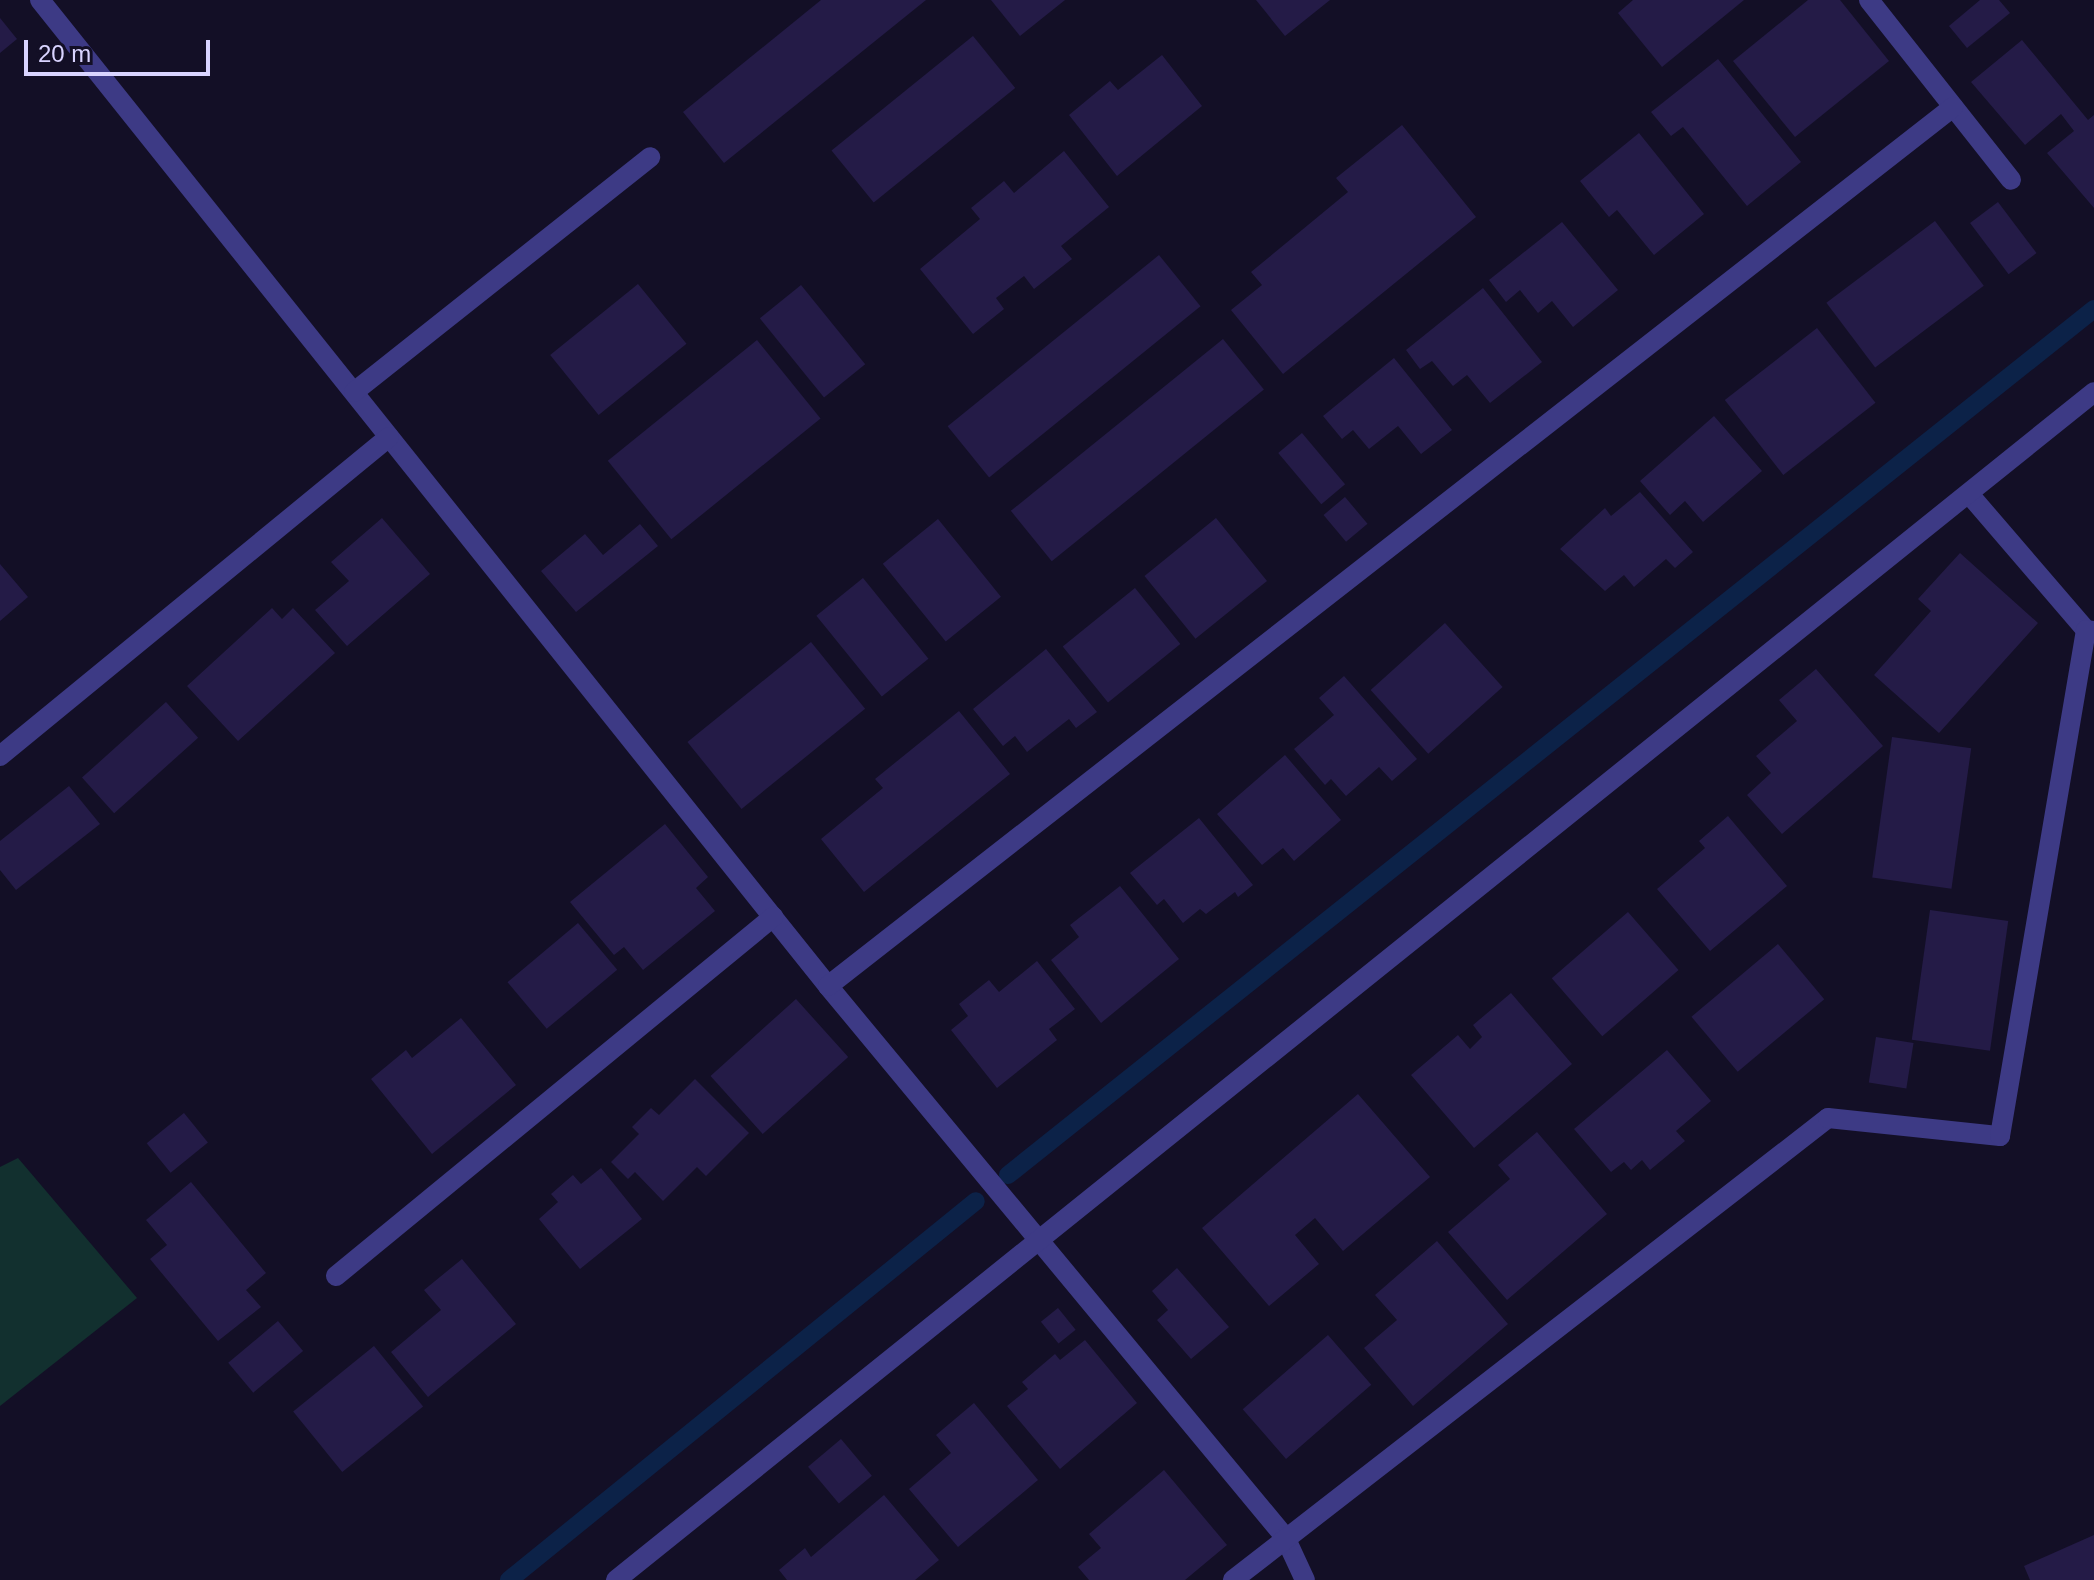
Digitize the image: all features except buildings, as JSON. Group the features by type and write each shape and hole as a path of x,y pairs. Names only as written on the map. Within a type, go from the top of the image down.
{"street":[{"path":"40,0 828,986 1039,1245 1285,1537 1305,1580"},
{"path":"1869,0 2011,180"},
{"path":"828,986 1953,107"},
{"path":"354,392 650,157"},
{"path":"616,1580 1039,1245 2094,392"},
{"path":"0,756 389,437"},
{"path":"1233,1580 1828,1118 2000,1136 2090,631 1969,494"},
{"path":"336,1276 773,917"}],"green space":[{"path":"18,1158 137,1298 0,1406 0,1167"}],"waterway":[{"path":"1008,1175 2094,309"},
{"path":"509,1580 976,1201"}]}
